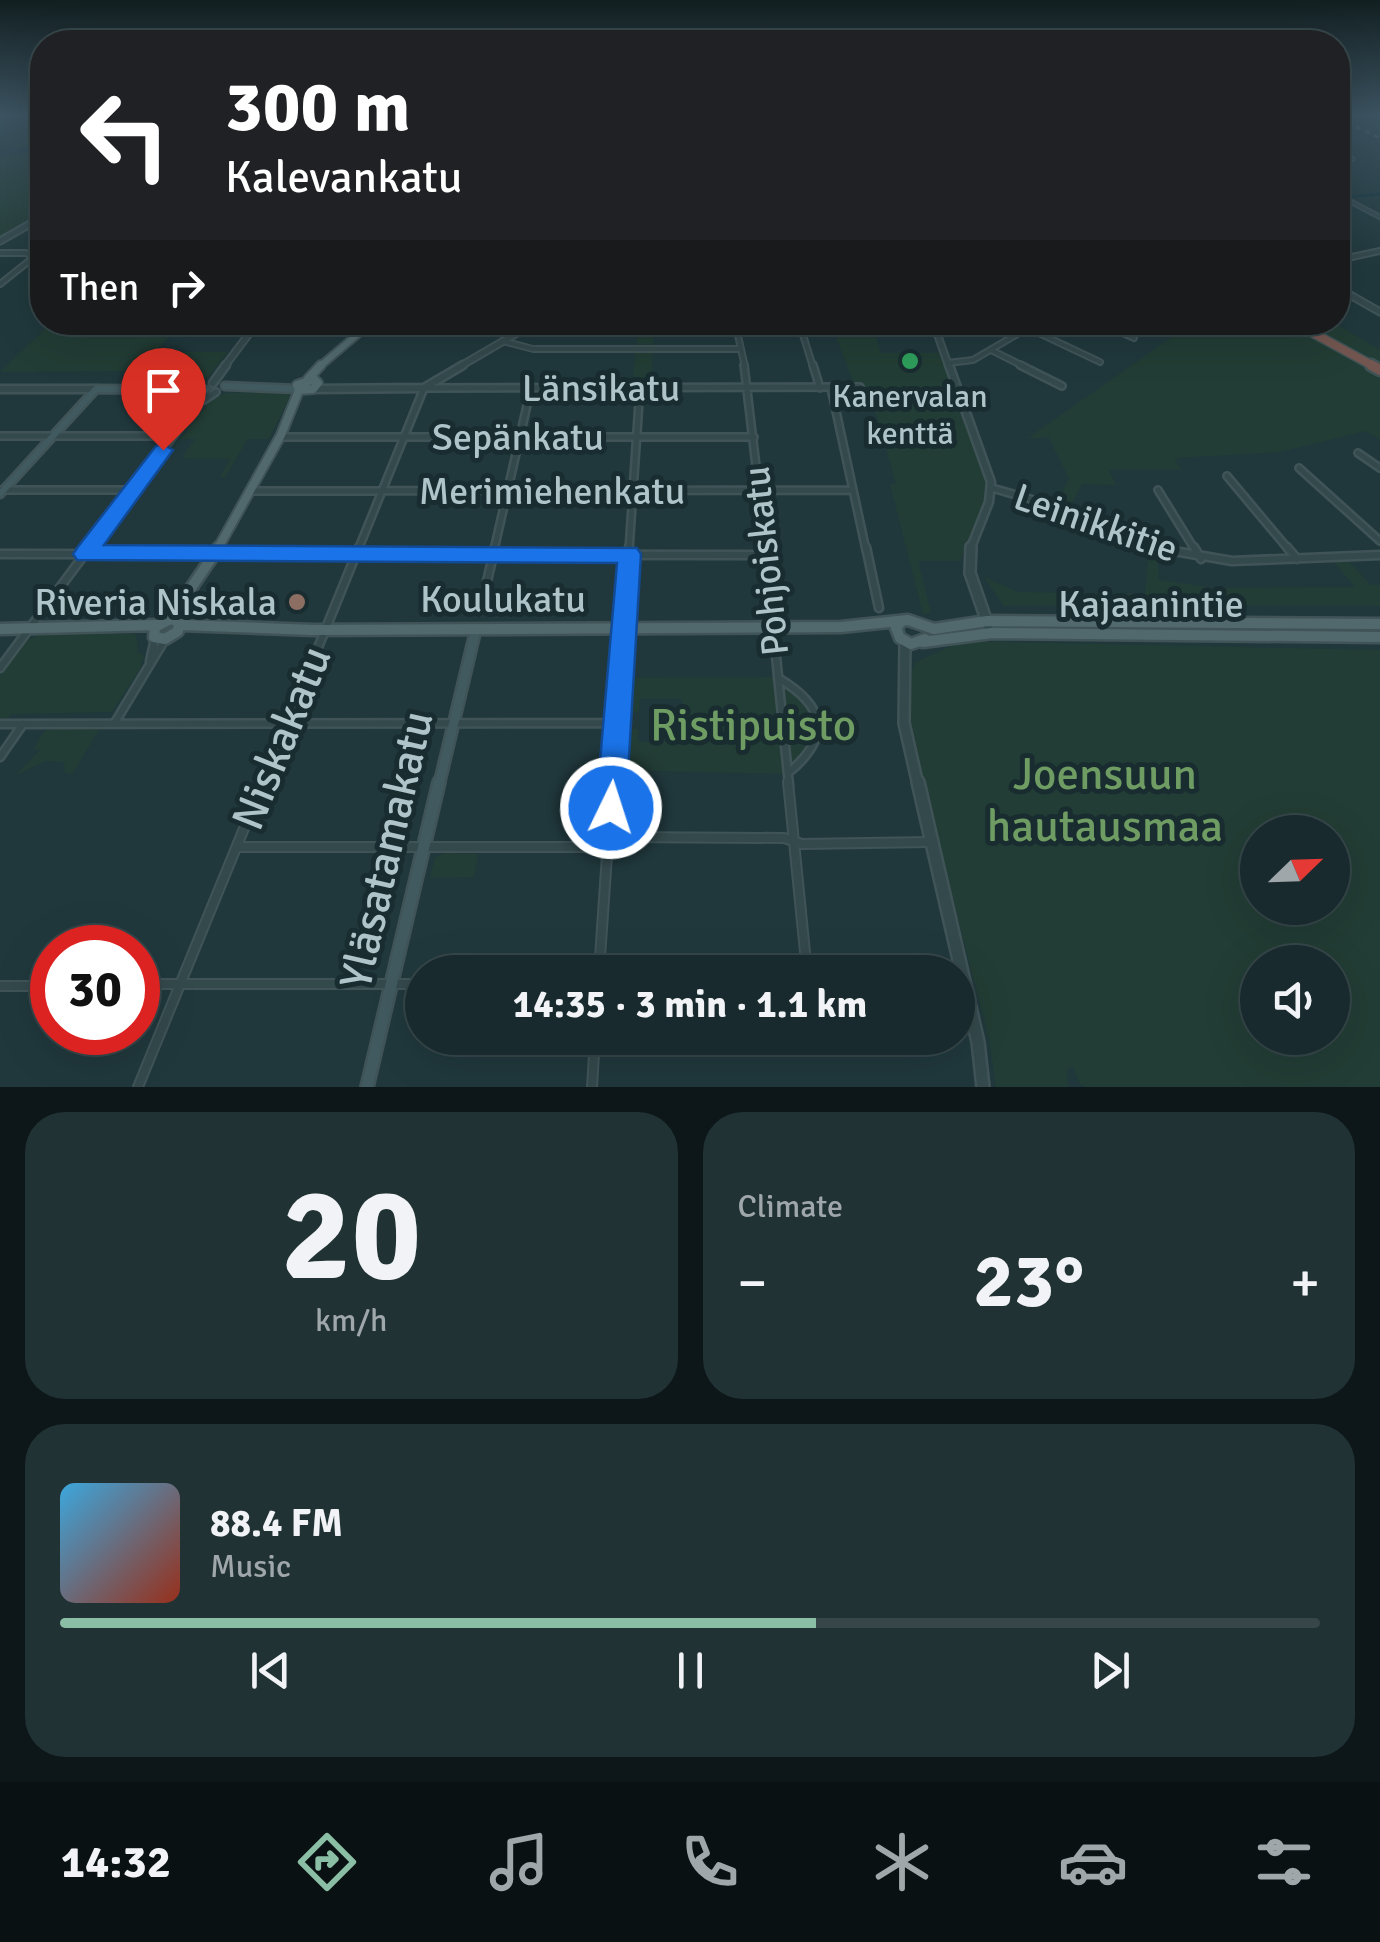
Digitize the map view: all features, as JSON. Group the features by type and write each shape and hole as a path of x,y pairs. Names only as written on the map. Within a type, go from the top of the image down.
{"highway":[{"path":"1318,335 1380,370"}],"main road":[{"path":"167,629 295,420 307,386 335,352 357,335"},
{"name":"Länsikatu","path":"209,387 307,386"},
{"path":"1,491 96,389 209,387"},
{"path":"914,620 924,628 926,635 911,641 896,628 902,621 914,620"},
{"name":"Koulukatu","path":"0,629 840,628 902,621"},
{"name":"Kajaanintie","path":"924,628 987,621 1380,624"},
{"name":"Koulukatu","path":"840,628 911,641"},
{"name":"Yläsatamakatu","path":"367,1087 476,629"},
{"name":"Kajaanintie","path":"911,641 992,633 1380,637"}],"street":[{"path":"1350,201 1380,217"},
{"path":"0,241 30,225"},
{"path":"1350,257 1380,251"},
{"path":"0,253 30,256"},
{"path":"0,284 30,261"},
{"path":"1350,295 1380,312"},
{"path":"0,668 249,335"},
{"path":"424,388 515,335"},
{"name":"Pohjoiskatu","path":"738,335 749,388 760,490 804,955"},
{"path":"803,335 820,388"},
{"path":"938,335 992,488 990,506 969,562 992,633"},
{"path":"948,362 973,360 1016,335"},
{"path":"1043,335 1100,362"},
{"path":"1127,335 1134,338"},
{"path":"503,342 524,349 742,349"},
{"path":"990,350 1062,386"},
{"path":"198,405 221,388 226,367"},
{"name":"Länsikatu","path":"307,386 860,387"},
{"name":"Niskakatu","path":"138,1087 424,388"},
{"path":"480,610 531,388"},
{"path":"600,955 640,388"},
{"path":"830,388 879,608"},
{"path":"0,389 96,389"},
{"path":"0,436 174,436"},
{"name":"Sepänkatu","path":"282,436 754,436"},
{"path":"1358,452 1380,468"},
{"path":"1299,468 1380,541"},
{"path":"1227,476 1296,559"},
{"name":"Leinikkitie","path":"992,488 1017,493 1154,548 1201,559 1380,555"},
{"path":"1,491 133,490"},
{"name":"Merimiehenkatu","path":"250,491 853,490"},
{"path":"1158,490 1201,559"},
{"path":"0,554 765,555"},
{"path":"114,724 167,629"},
{"path":"911,641 902,695 904,723 955,955"},
{"path":"778,678 796,687 820,722 818,743 806,761 788,773"},
{"path":"0,724 617,722"},
{"path":"0,757 22,724"},
{"path":"238,847 600,847 616,837 930,842"},
{"path":"160,984 405,985"},
{"path":"0,986 30,986"},
{"path":"975,1032 983,1087"},
{"path":"592,1087 593,1055"}],"green space":[{"path":"0,166 30,166 30,221 0,238"},
{"path":"1350,332 1380,350 1380,440 1366,431 1279,452 1174,458 1182,470 1109,470 1116,485 1082,484 1067,512 1055,507 1069,478 1049,438 1028,438 1172,337 1167,335"},
{"path":"39,335 171,335 139,371 0,372"},
{"path":"638,335 653,335 651,386 632,386"},
{"path":"836,335 875,335 881,353 942,353 971,430 985,474 988,504 960,561 918,561 931,613 923,614 890,484 896,484 870,392 855,387"},
{"path":"161,352 228,352 208,377 194,382 134,382"},
{"path":"228,393 290,396 269,439 248,439 225,477 220,477 230,459 182,458 195,439 182,439 166,458 211,399"},
{"path":"1149,548 1157,551 1159,580 1214,588 1355,587 1333,561 1348,561 1371,585 1380,585 1380,606 1004,606 984,577 1018,592 1145,594"},
{"path":"43,633 136,634 138,652 144,656 140,669 112,712 11,714 0,720 0,675 25,641"},
{"name":"Joensuun hautausmaa","path":"963,641 1380,650 1380,1087 1086,1087 1080,1084 1073,1067 1067,1069 1068,1087 996,1087 975,985 975,955 967,955 906,718 910,677 916,662"},
{"name":"Ristipuisto","path":"781,677 798,686 823,722 813,752 790,774 616,770 619,729 638,729 638,742 682,742 682,699 640,699 639,712 620,712 623,678"},
{"path":"49,725 102,725 72,774 65,773 64,762 45,761 16,775 40,750 33,749"},
{"path":"444,853 478,854 474,877 430,878 435,858"}],"waterway":[{"path":"1350,197 1380,194"}],"place":[{"name":"Kanervalan kenttä","path":"910,361"},
{"name":"Riveria Niskala","path":"297,602"}],"route":[{"path":"163,450 85,554 629,554 611,808"}]}
